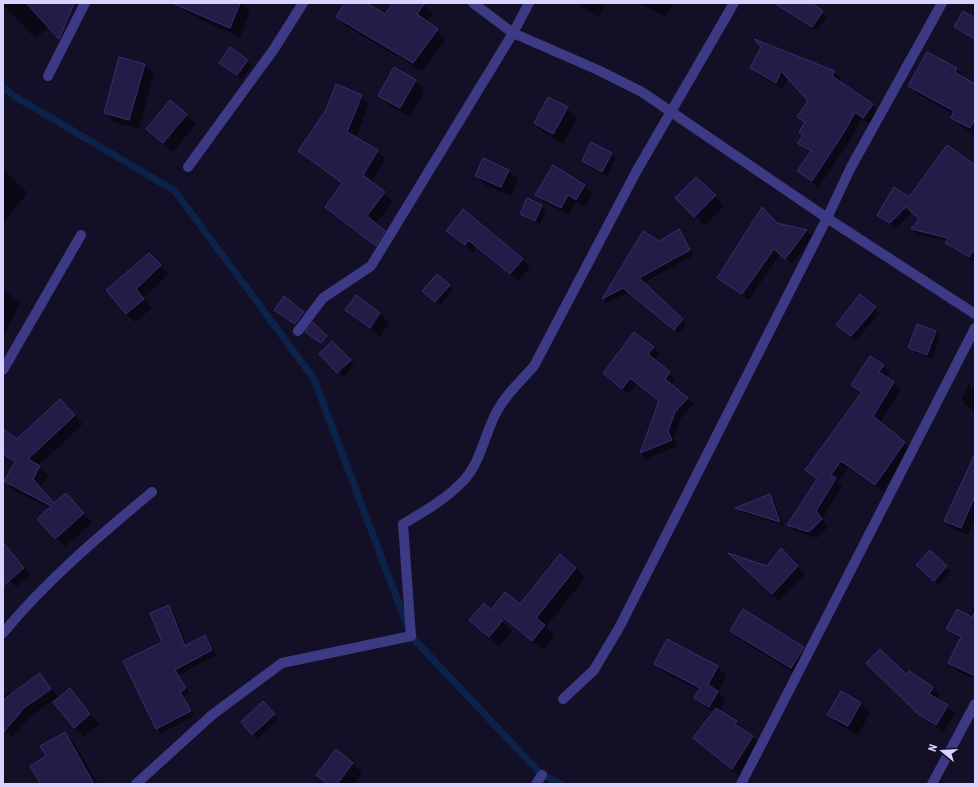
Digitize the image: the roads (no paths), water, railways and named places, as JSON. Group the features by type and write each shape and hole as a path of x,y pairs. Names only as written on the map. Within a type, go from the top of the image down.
{"street":[{"path":"48,76 85,3"},
{"path":"188,167 274,49 303,3"},
{"path":"473,3 514,33 598,70 642,92 827,218 975,314"},
{"path":"298,330 323,298 371,266 514,33 529,3"},
{"path":"136,784 212,715 282,663 411,636 403,524 437,504 465,479 480,454 496,413 513,388 534,366 636,172 672,113 734,3"},
{"path":"563,699 594,670 620,626 827,218 850,169 942,3"},
{"path":"3,370 81,235"},
{"path":"741,784 975,328"},
{"path":"3,633 29,602 84,548 152,492"},
{"path":"932,784 975,704"}],"waterway":[{"path":"3,87 14,96 175,191 314,379 411,636 542,775 561,784"}]}
